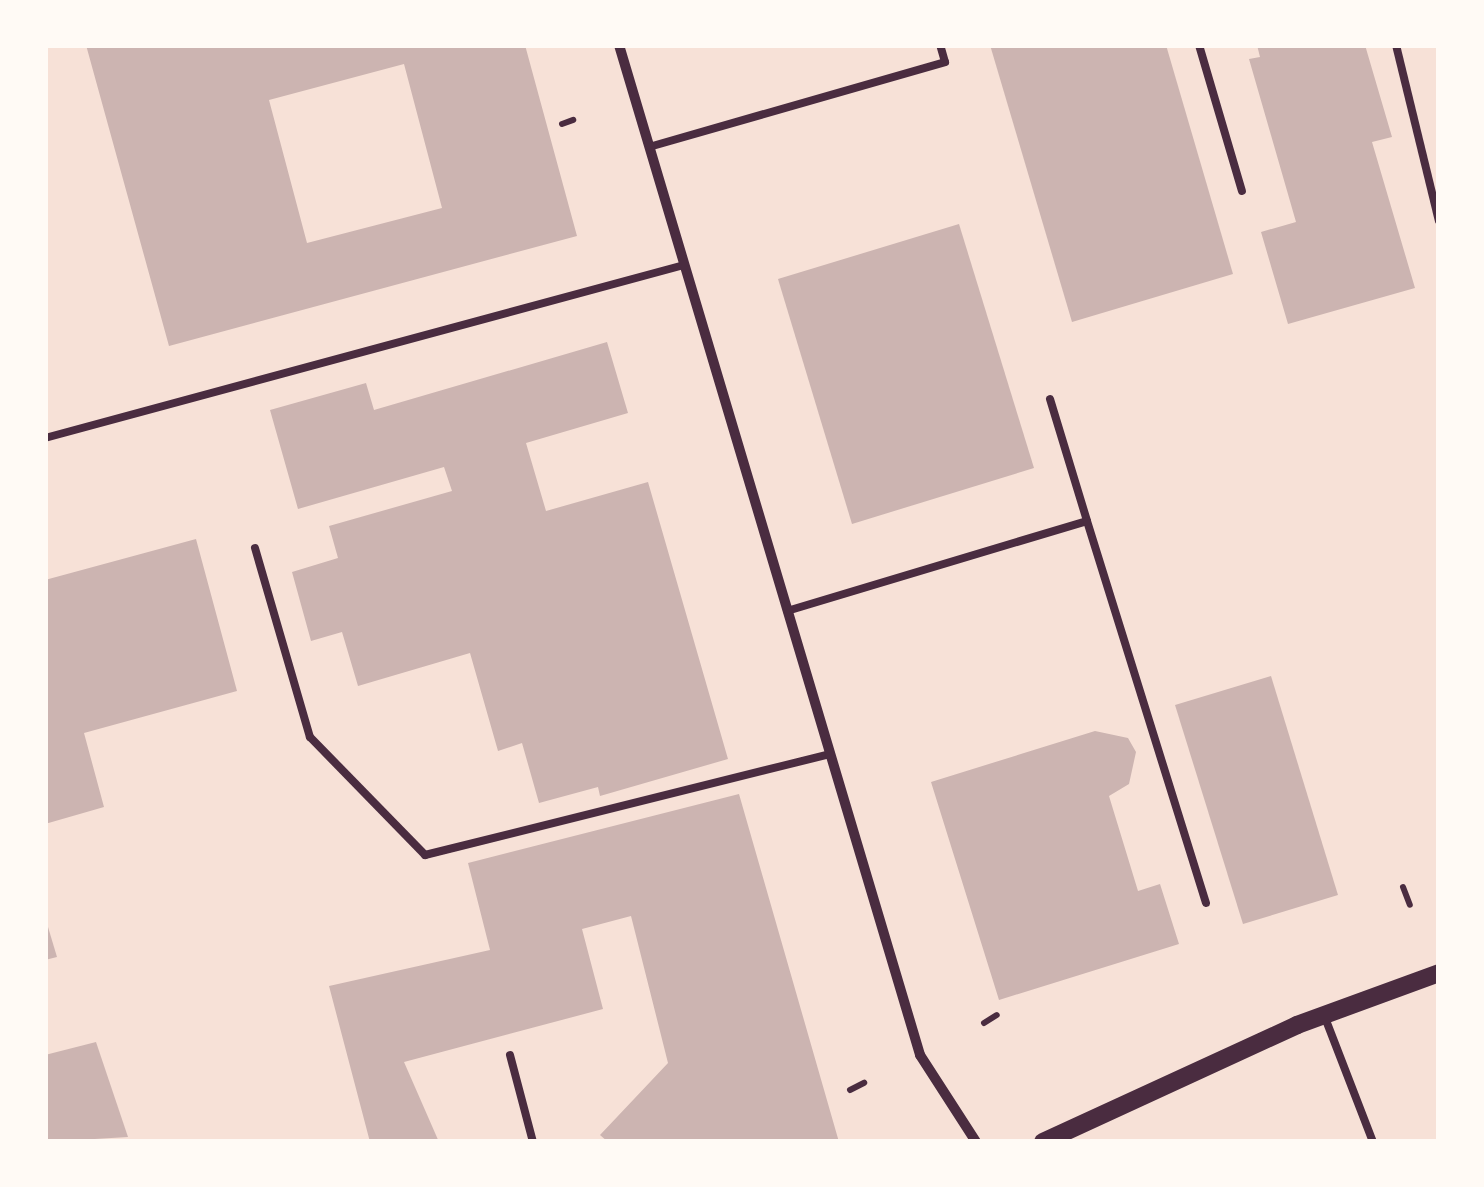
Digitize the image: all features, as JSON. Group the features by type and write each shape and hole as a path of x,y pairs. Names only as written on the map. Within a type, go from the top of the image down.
{"street":[{"path":"619,45 920,1054 976,1142"},
{"path":"1044,1142 1324,1015 1439,973"}],"lane":[{"path":"649,147 945,62 940,45"},
{"path":"1199,45 1242,191"},
{"path":"1396,45 1439,221"},
{"path":"45,438 684,265"},
{"path":"1050,400 1206,904"},
{"path":"787,612 1088,521"},
{"path":"255,548 310,737 425,855 829,754"},
{"path":"1324,1015 1373,1142"},
{"path":"510,1054 533,1142"}],"path":[{"path":"562,124 573,120"},
{"path":"1403,887 1410,905"},
{"path":"984,1023 997,1015"},
{"path":"850,1090 864,1082"}],"building":[{"path":"86,45 525,45 577,236 169,346","holes":["404,64 442,208 307,243 269,100"]},
{"path":"990,45 1166,45 1233,274 1072,322"},
{"path":"1257,45 1365,45 1392,137 1372,142 1415,288 1288,324 1261,232 1296,222 1249,59 1260,57"},
{"path":"959,224 1034,468 852,524 778,279"},
{"path":"607,342 628,413 526,443 546,511 648,482 728,759 600,796 598,787 539,803 522,743 498,751 470,653 358,686 342,632 311,641 292,572 338,558 329,526 452,491 444,467 298,509 270,410 366,383 374,410"},
{"path":"196,539 237,691 84,733 104,807 45,824 45,580"},
{"path":"1271,676 1338,895 1243,924 1175,705"},
{"path":"1095,731 1128,738 1136,752 1129,784 1109,796 1138,891 1160,884 1179,944 999,1000 931,782"},
{"path":"739,794 839,1142 608,1142 600,1135 668,1063 631,916 582,929 603,1009 404,1062 439,1142 370,1142 329,986 490,950 468,863"},
{"path":"45,917 57,957 45,960"},
{"path":"96,1042 128,1137 45,1142 45,1055"}]}
